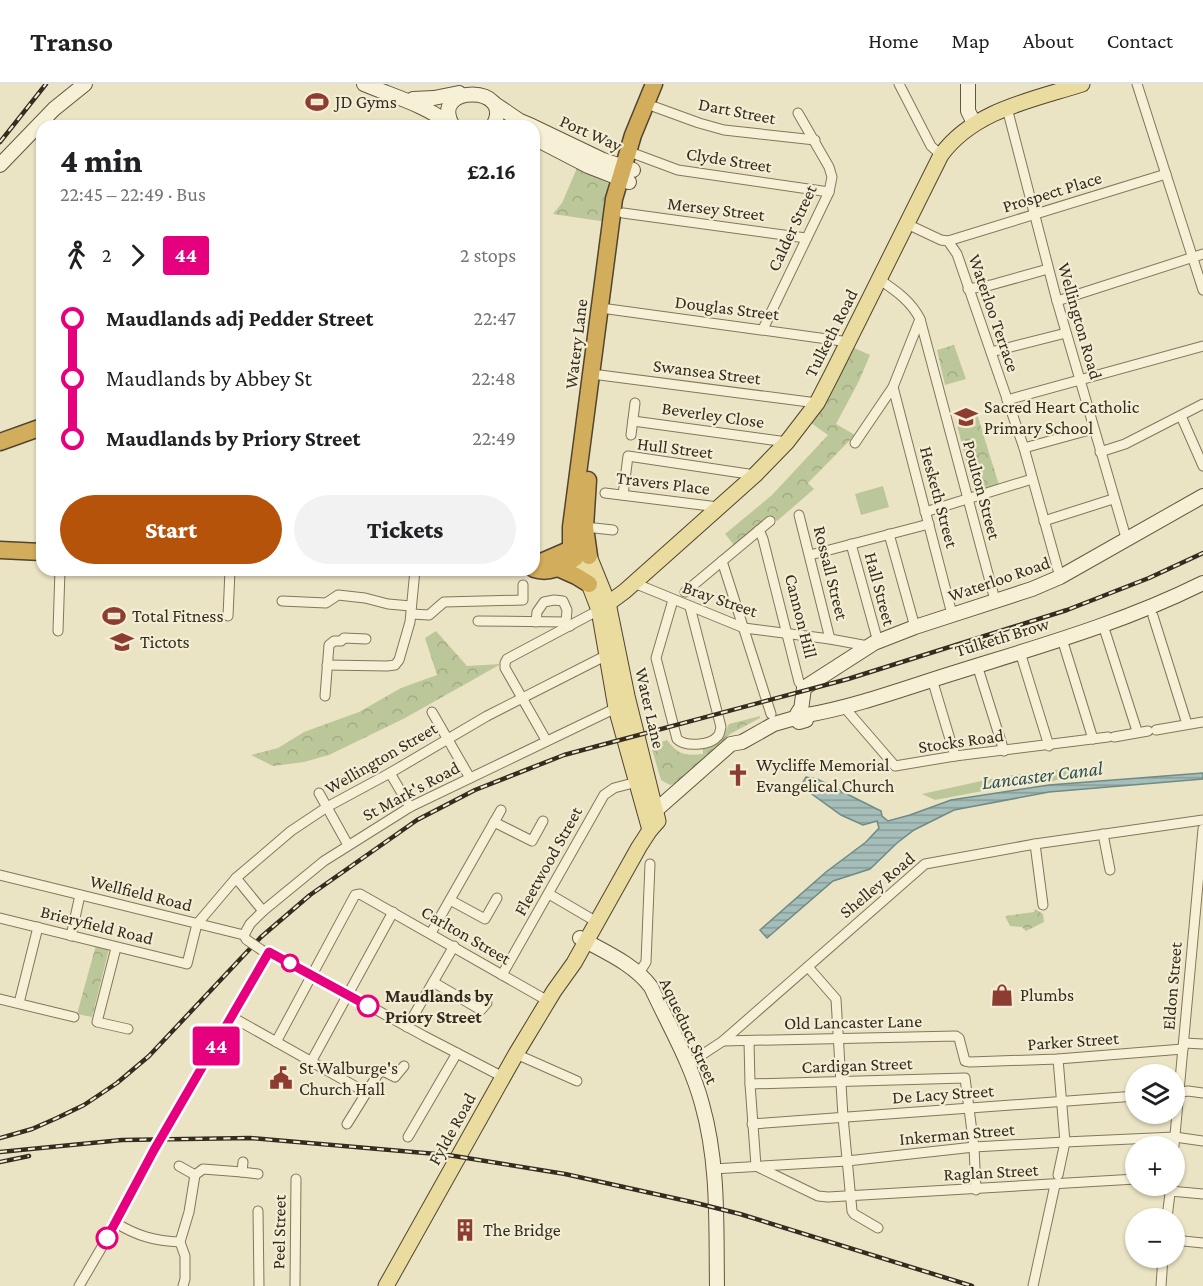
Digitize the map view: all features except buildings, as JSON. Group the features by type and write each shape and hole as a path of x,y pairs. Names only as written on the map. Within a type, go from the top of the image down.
{"highway":[{"name":"Watery Lane","path":"583,561 578,527 590,495 596,374 605,308 623,213 628,167 654,84"},
{"name":"Watery Lane","path":"605,308 614,199 667,84"},
{"path":"0,442 36,429"},
{"path":"542,566 576,576 583,561 579,518 590,495"},
{"path":"542,566 547,554 578,527"},
{"path":"0,550 36,552"},
{"path":"542,566 583,561"}],"main road":[{"name":"Tulketh Road","path":"630,587 755,475 788,442 817,403 941,155 956,137 974,123 1006,108 1082,84"},
{"path":"583,561 613,585 630,587"},
{"name":"Watery Lane","path":"583,561 606,611"},
{"path":"606,611 630,587"},
{"name":"Water Lane","path":"606,611 607,656 616,708 643,783"},
{"name":"Water Lane","path":"606,611 652,821"},
{"name":"Fylde Road","path":"583,940 590,918 652,821"},
{"name":"Fylde Road","path":"386,1286 516,1054 565,976 583,940 652,821"}],"street":[{"path":"43,120 85,84"},
{"path":"364,84 438,114 445,120"},
{"path":"492,84 497,112 495,120"},
{"path":"899,84 931,146 941,155"},
{"path":"968,84 968,111 974,123"},
{"path":"1137,84 1203,290"},
{"path":"401,99 420,100 466,89"},
{"path":"450,120 449,106 453,99 466,89"},
{"name":"Port Way","path":"466,89 482,90 519,120"},
{"name":"Dart Street","path":"656,107 724,130 815,141"},
{"name":"Wellington Road","path":"1006,108 1048,269 1127,541"},
{"name":"Calder Street","path":"763,329 829,192 832,177 815,141 798,113"},
{"path":"0,165 36,128"},
{"name":"Port Way","path":"540,129 628,167"},
{"name":"Port Way","path":"540,141 588,166 628,167"},
{"name":"Clyde Street","path":"628,167 678,170 829,192"},
{"name":"Prospect Place","path":"948,241 1166,174"},
{"name":"Mersey Street","path":"623,213 806,238"},
{"name":"Waterloo Terrace","path":"907,224 948,241 957,254 1024,448 1060,577"},
{"path":"1057,301 1203,254"},
{"path":"968,289 1048,269"},
{"path":"855,443 893,387 920,319 915,308 903,296 880,280"},
{"name":"Douglas Street","path":"605,308 849,342"},
{"name":"Poulton Street","path":"920,319 994,600"},
{"path":"991,352 1066,333"},
{"path":"1007,400 1203,346"},
{"name":"Swansea Street","path":"596,374 817,403"},
{"name":"Hesketh Street","path":"893,387 952,614"},
{"name":"Beverley Close","path":"631,435 635,403"},
{"path":"1100,452 1125,444 1203,404"},
{"path":"1181,416 1203,466"},
{"name":"Beverley Close","path":"633,420 788,442"},
{"path":"1024,448 1093,429"},
{"name":"Hull Street","path":"623,495 628,456 755,475"},
{"path":"925,512 1032,479"},
{"name":"Travers Place","path":"590,495 623,495 718,507"},
{"name":"Waterloo Road","path":"804,688 873,644 952,614 1032,589 1060,577 1203,496"},
{"path":"1044,521 1113,499"},
{"name":"Rossall Street","path":"799,515 830,639"},
{"path":"685,592 770,521"},
{"path":"810,555 929,524"},
{"path":"578,527 613,530"},
{"name":"Cannon Hill","path":"759,530 764,539 799,682 804,688 801,714"},
{"path":"889,534 915,627"},
{"name":"Hall Street","path":"851,544 873,644"},
{"path":"722,561 771,714"},
{"path":"58,631 60,576"},
{"path":"228,616 230,576"},
{"path":"327,665 395,665 399,660 412,610 415,576"},
{"path":"282,602 326,603 338,596 429,615 444,602 523,600 523,585"},
{"name":"Tulketh Brow","path":"652,821 673,795 731,744 742,742 774,724 801,714 844,707 1062,639 1201,586"},
{"name":"Bray Street","path":"630,587 673,600 744,628 873,644"},
{"path":"536,622 537,612 544,602 554,600 563,601 567,610 568,624"},
{"path":"673,600 656,658 677,739 690,746 714,740 719,735 721,727 690,607"},
{"path":"546,740 505,668 505,663 507,659 568,624 606,611"},
{"path":"1153,616 1187,724"},
{"path":"478,621 568,624"},
{"path":"1103,625 1137,732"},
{"path":"325,696 329,645 344,638 366,639"},
{"path":"1062,639 1093,740"},
{"path":"1020,652 1049,746"},
{"name":"Wellington Street","path":"197,924 236,878 291,831 327,807 522,697 607,656"},
{"path":"977,665 1005,751"},
{"path":"932,680 955,756"},
{"name":"Stocks Road","path":"844,707 895,766 955,756 1093,740 1203,722"},
{"name":"St Mark's Road","path":"246,938 250,924 263,911 324,861 410,807 616,708"},
{"path":"432,711 470,778"},
{"name":"Tulketh Brow","path":"652,821 734,753 742,742"},
{"path":"390,773 410,807"},
{"path":"643,783 673,795"},
{"name":"Fleetwood Street","path":"502,975 604,795 614,788 643,783"},
{"path":"319,793 348,846"},
{"path":"430,933 501,810"},
{"name":"Shelley Road","path":"688,1064 723,1041 925,864 1035,844 1203,820"},
{"path":"494,822 532,841 543,821"},
{"name":"Eldon Street","path":"1181,1064 1203,829"},
{"path":"1103,834 1110,870"},
{"path":"1035,844 1043,905"},
{"name":"Aqueduct Street","path":"639,973 646,962 650,864"},
{"name":"Wellfield Road","path":"0,875 246,938 266,952 503,1077"},
{"path":"236,878 263,911"},
{"name":"Carlton Street","path":"312,976 355,895 360,894 502,975 551,996"},
{"path":"549,894 590,918"},
{"path":"71,936 80,895"},
{"path":"450,900 485,919 496,898"},
{"path":"311,1062 393,912"},
{"name":"Brieryfield Road","path":"0,918 187,964 197,924"},
{"path":"18,1003 38,927"},
{"name":"Aqueduct Street","path":"583,940 639,973 651,987 688,1064 708,1125 717,1194 717,1286"},
{"path":"406,1027 454,946"},
{"path":"116,948 97,1022 128,1029"},
{"path":"79,1286 116,1223 154,1150 232,1017 266,952"},
{"path":"808,967 836,999 849,1196 854,1214 879,1228"},
{"path":"276,1042 312,976"},
{"path":"433,982 481,1010 487,1003"},
{"path":"0,999 74,1017"},
{"path":"232,1017 367,1093"},
{"name":"Old Lancaster Lane","path":"723,1041 956,1036 959,1038 965,1060"},
{"path":"749,1041 756,1166"},
{"name":"Parker Street","path":"965,1060 970,1062 1058,1059 1203,1044"},
{"path":"408,1137 457,1053"},
{"path":"516,1054 577,1081"},
{"path":"1034,1286 1065,1142 1058,1059"},
{"path":"348,1124 378,1074 383,1071 395,1077 404,1066"},
{"name":"Cardigan Street","path":"750,1084 965,1078 968,1108"},
{"path":"1185,1092 1203,1093"},
{"name":"De Lacy Street","path":"752,1124 1125,1097"},
{"path":"968,1108 974,1148 976,1190"},
{"name":"Inkerman Street","path":"1185,1142 1203,1141"},
{"name":"Inkerman Street","path":"713,1169 847,1161 974,1148 1065,1142 1125,1142"},
{"path":"242,1172 243,1162"},
{"path":"179,1166 195,1175"},
{"name":"Raglan Street","path":"756,1166 818,1196 976,1190 1057,1180 1125,1179"},
{"path":"187,1282 185,1256 180,1242 189,1212 195,1175 203,1169 258,1174"},
{"name":"Peel Street","path":"295,1286 296,1179"},
{"path":"1185,1191 1203,1194"},
{"path":"258,1211 253,1238 259,1286"},
{"path":"116,1223 146,1238 160,1242 180,1242"},
{"path":"1185,1241 1203,1243"},
{"path":"1161,1286 1162,1268"}],"green space":[{"path":"577,168 608,183 607,222 553,214 562,203"},
{"path":"954,345 966,379 945,385 937,350"},
{"path":"852,347 870,355 836,424 855,435 808,483 814,489 777,521 769,515 734,545 725,534 772,495 828,435 811,423 830,394"},
{"path":"977,414 999,485 974,492 956,421"},
{"path":"883,486 889,507 861,515 855,494"},
{"path":"436,631 467,666 501,664 405,718 329,755 304,762 273,766 251,755 278,748 304,732 359,712 401,688 437,675 425,638"},
{"path":"760,716 730,734 683,781 670,785 661,780 651,746 667,740 675,749 683,753 703,754 703,748 720,740 729,724"},
{"path":"1071,768 1073,779 1063,777 1054,781 988,790 986,780"},
{"path":"986,780 988,790 935,800 922,794"},
{"path":"1035,909 1043,914 1044,922 1026,931 1022,927 1010,926 1005,916 1034,912"},
{"path":"96,945 109,949 92,1017 77,1014"}],"water":[{"path":"1203,773 1203,779 1049,792 954,810 914,830 870,869 833,881 767,938 760,930 826,872 866,842 879,828 877,821 863,825 841,815 805,789 803,782 806,777 817,779 881,811 882,816 888,821 951,800 1049,785"}],"railway":[{"path":"0,142 46,84"},
{"path":"0,1138 32,1129 57,1118 84,1105 117,1083 149,1056 261,937 310,895 417,820 475,790 564,755 848,679 1067,610 1149,578 1203,553"},
{"path":"0,1152 122,1140 250,1138 448,1155 565,1174 696,1203 740,1214 972,1286"},
{"path":"0,1162 29,1156"}],"bus line":[{"name":"44","path":"107,1238 154,1150 269,952 368,1006"}],"place":[{"name":"JD Gyms","path":"317,102"},
{"name":"Sacred Heart Catholic Primary School","path":"966,417"},
{"name":"Total Fitness","path":"114,616"},
{"name":"Tictots","path":"122,642"},
{"name":"Wycliffe Memorial Evangelical Church","path":"738,775"},
{"name":"Plumbs","path":"1002,995"},
{"name":"Maudlands by Priory Street","path":"368,1006"},
{"name":"St Walburge's Church Hall","path":"281,1078"},
{"name":"The Bridge","path":"465,1230"}],"water label":[{"name":"Lancaster Canal","path":"1042,775"}]}
